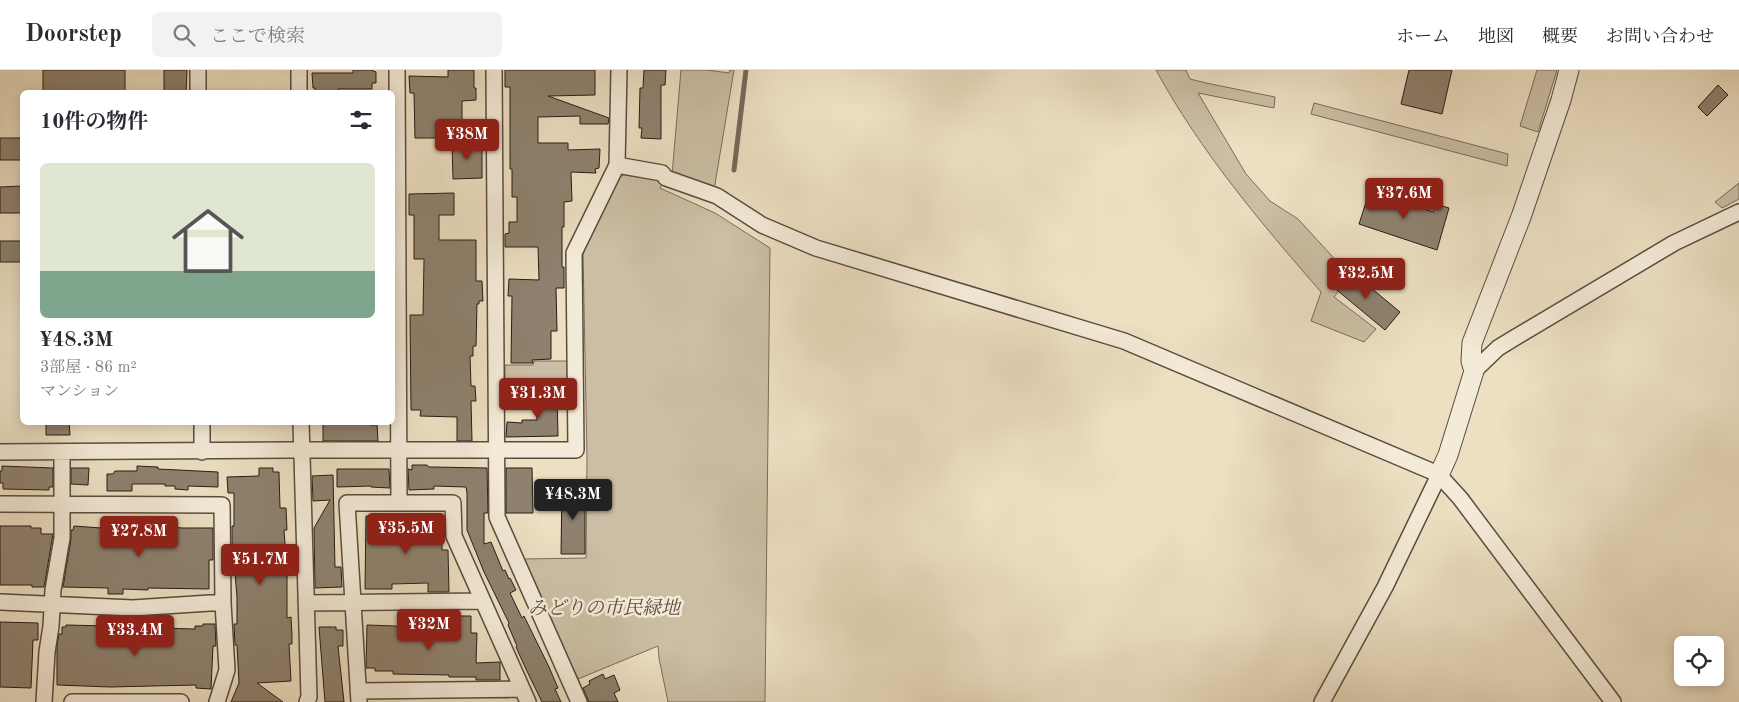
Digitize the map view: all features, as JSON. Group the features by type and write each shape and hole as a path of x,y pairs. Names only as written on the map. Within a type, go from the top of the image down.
{"street":[{"path":"198,70 198,90"},
{"path":"299,70 299,90"},
{"path":"397,70 399,501"},
{"path":"494,70 497,517 579,702"},
{"path":"0,452 576,450 574,253 617,165 619,70"},
{"path":"1474,371 1471,361 1472,342 1521,217 1561,100 1569,70"},
{"path":"617,165 662,172 666,178 717,196 762,225 816,248 1124,341 1439,475 1460,498 1613,702"},
{"path":"1322,702 1385,587 1439,475 1448,455 1474,371 1498,348 1511,340 1674,243 1739,212"},
{"path":"202,425 202,452"},
{"path":"301,425 309,700"},
{"path":"44,702 53,590 62,538 62,452"},
{"path":"347,502 453,502 454,536 483,601 525,695 358,696 347,502"},
{"path":"0,504 222,505 226,670 218,702"},
{"path":"306,603 483,601"},
{"path":"0,602 133,608 224,603"},
{"path":"72,702 181,702"}],"green space":[{"path":"681,70 707,70 729,73 730,70 734,70 714,190 672,175"},
{"path":"1156,70 1186,70 1190,79 1275,97 1274,108 1198,93 1246,174 1270,201 1298,219 1342,267 1332,276 1342,287 1334,297 1376,329 1364,342 1311,321 1321,292 1232,186 1173,100"},
{"path":"1537,70 1557,70 1538,132 1520,126"},
{"path":"1314,103 1508,154 1507,166 1311,114"},
{"name":"みどりの市民緑地","path":"624,175 657,180 663,183 660,188 715,213 770,248 765,702 668,702 658,646 578,679 523,559 586,558 587,457 583,254 618,178"},
{"path":"1739,183 1739,199 1722,208 1715,202"},
{"path":"534,361 567,361 568,393 534,393 534,401 505,401 505,365 533,365"}],"building":[{"path":"43,70 125,70 125,90 43,90"},
{"path":"164,70 187,70 186,90 164,90"},
{"path":"353,70 371,70 376,72 376,83 372,83 372,89 315,90 313,88 312,73 353,73"},
{"path":"448,70 474,70 476,100 462,101 462,138 415,138 414,93 410,93 409,76 448,77"},
{"path":"505,70 595,70 595,95 548,96 609,118 608,124 580,124 580,116 538,117 538,143 568,143 568,150 600,149 599,168 595,169 596,173 571,172 572,201 564,202 564,227 562,227 564,288 556,288 557,331 551,331 551,359 532,360 533,363 511,363 512,296 508,296 509,279 539,280 538,247 505,247 505,234 509,233 509,222 517,222 517,197 512,197 510,87 505,87"},
{"path":"644,70 666,70 665,85 661,85 661,139 641,138 642,128 639,128 640,88 643,88"},
{"path":"1409,70 1452,70 1442,114 1401,104"},
{"path":"1718,85 1728,95 1707,116 1698,107"},
{"path":"0,138 20,138 20,160 0,160"},
{"path":"452,143 482,143 482,178 453,179"},
{"path":"20,186 20,213 0,213 0,187"},
{"path":"1370,190 1433,212 1436,204 1449,208 1437,250 1359,224"},
{"path":"454,193 454,215 439,215 439,240 476,240 476,281 482,281 483,301 479,301 479,304 477,304 476,346 473,346 473,356 470,356 471,386 475,386 476,401 471,401 472,441 457,441 457,417 420,416 421,410 411,410 410,315 423,315 424,259 414,259 414,215 409,215 409,194"},
{"path":"0,241 20,241 20,262 0,262"},
{"path":"1343,271 1357,280 1359,278 1400,312 1385,330 1332,286"},
{"path":"557,394 558,436 506,437 507,422 522,423 522,420 537,420 536,395"},
{"path":"46,425 69,425 70,435 46,435"},
{"path":"323,425 377,425 378,441 323,441"},
{"path":"412,465 487,468 488,513 484,513 484,544 491,542 503,571 505,570 516,590 510,593 522,618 524,616 549,667 558,688 555,689 561,702 542,702 516,647 508,625 509,623 484,572 467,530 466,487 434,486 434,489 409,490 408,469 412,470"},
{"path":"2,466 53,468 53,487 49,487 49,490 3,489 3,483 0,483"},
{"path":"137,466 218,472 218,487 188,486 188,490 175,489 175,486 165,486 165,484 132,484 132,491 107,491 107,474 113,474 115,471 137,471"},
{"path":"71,468 89,468 88,485 71,484"},
{"path":"259,468 273,468 273,472 279,472 280,508 286,508 287,530 284,530 287,571 287,618 291,617 292,635 292,644 289,644 291,681 257,683 283,702 231,702 239,683 234,624 237,624 237,597 234,560 232,560 234,493 228,493 227,477 259,476"},
{"path":"506,468 532,468 533,513 506,513"},
{"path":"337,469 389,469 390,488 371,486 337,487"},
{"path":"333,475 335,567 341,567 342,587 315,588 314,528 330,500 313,501 312,476"},
{"path":"562,488 585,488 585,554 561,554"},
{"path":"366,516 390,517 390,528 418,528 417,516 442,516 442,550 448,550 449,592 428,592 428,583 392,584 392,589 365,589"},
{"path":"156,524 172,524 172,527 182,528 213,528 213,560 209,560 209,589 123,589 123,594 108,594 108,588 63,587 71,530 73,530 74,526 101,528 101,526 115,525 115,530 157,530"},
{"path":"0,526 31,526 31,528 41,528 41,534 53,534 44,587 0,585"},
{"path":"453,616 471,616 471,633 477,633 476,663 500,662 500,680 476,680 476,677 449,677 449,675 393,674 393,671 375,671 375,668 366,668 367,625 425,627 425,624 453,624"},
{"path":"0,622 38,623 38,640 33,640 31,688 0,687"},
{"path":"203,624 215,624 216,646 213,646 211,689 196,688 196,685 110,687 57,685 57,646 59,634 62,634 62,627 66,627 66,625 108,626 108,630 157,630 157,628 195,629 195,626 203,626"},
{"path":"319,627 336,627 336,630 343,630 343,646 338,646 344,702 325,702"},
{"path":"603,674 605,679 614,675 620,690 614,693 618,702 589,702 583,688 590,684 589,681"}],"waterway":[{"path":"734,170 746,70"}]}
